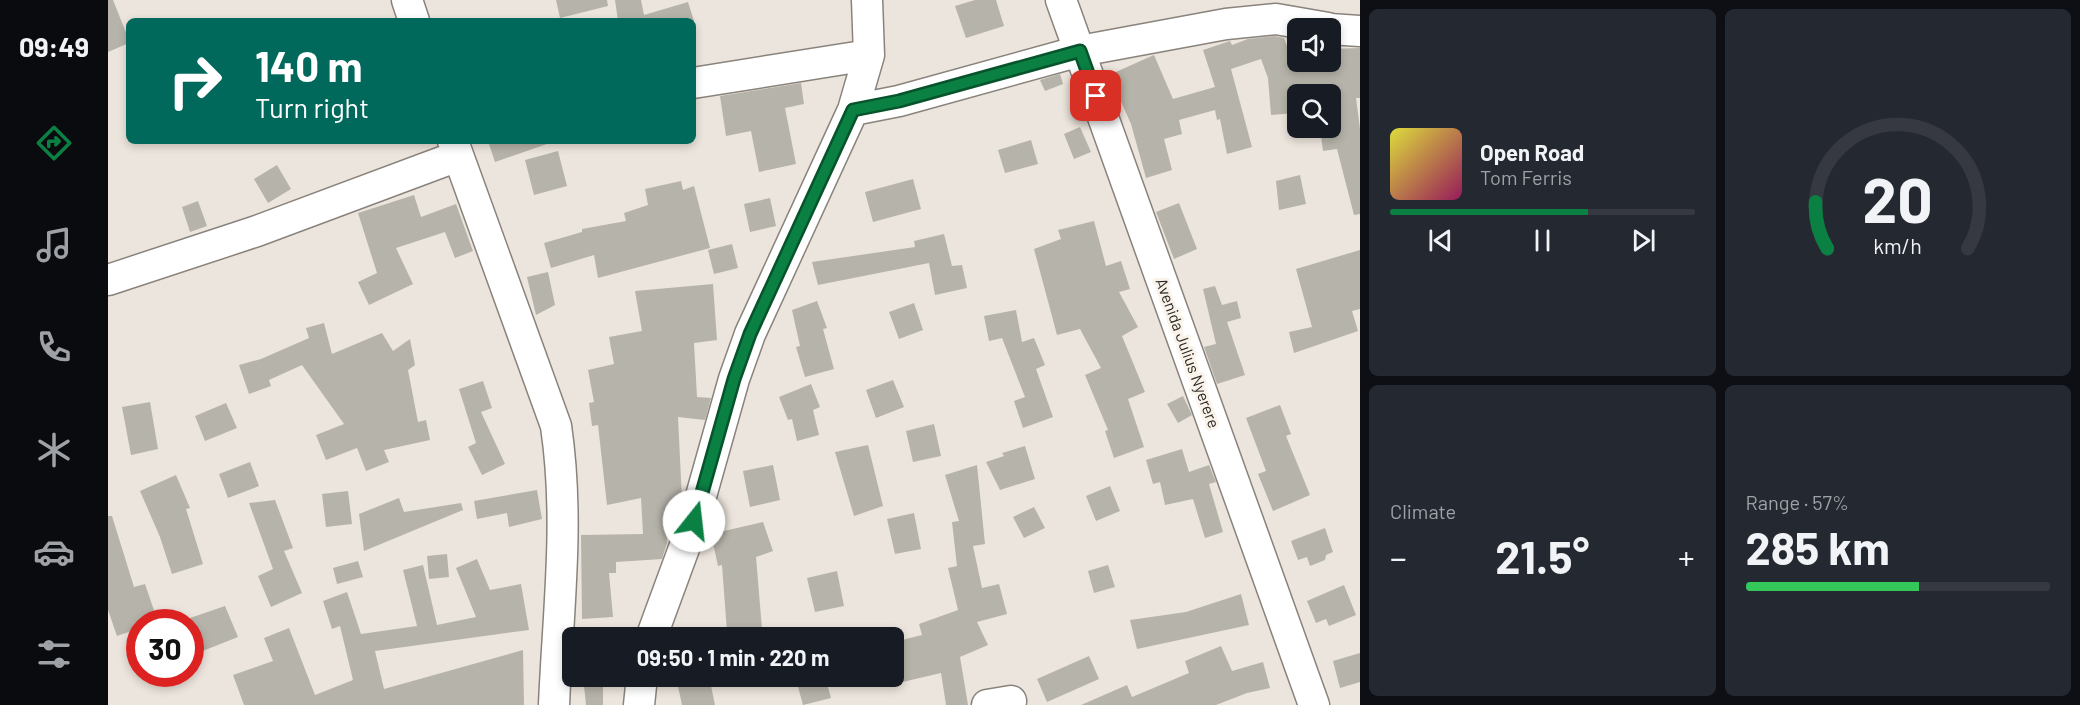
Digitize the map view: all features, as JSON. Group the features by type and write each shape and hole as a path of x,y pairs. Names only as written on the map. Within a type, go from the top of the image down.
{"street":[{"path":"408,0 413,18"},
{"path":"655,627 694,521 734,379 750,334 853,110 869,55 867,0"},
{"name":"Avenida Julius Nyerere","path":"1061,0 1314,705"},
{"path":"853,110 908,99 1080,51 1226,24 1274,10 1297,18"},
{"path":"1341,30 1360,31"},
{"path":"696,83 869,55"},
{"path":"108,280 257,231 455,148 556,426 565,520 554,705"},
{"path":"639,705 641,687"}],"building":[{"path":"108,0 113,0 126,32 126,44 108,52"},
{"path":"556,0 607,0 608,6 560,18"},
{"path":"615,0 641,0 644,15 688,2 693,18 618,18"},
{"path":"975,0 996,0 1004,26 966,38 955,6"},
{"path":"1275,36 1284,38 1287,46 1287,72 1341,72 1341,49 1360,48 1360,98 1356,98 1360,129 1360,214 1354,215 1337,149 1323,151 1321,138 1341,138 1341,84 1287,84 1287,114 1271,115 1268,78 1261,59 1231,69 1252,147 1227,154 1220,119 1217,120 1215,110 1179,120 1182,134 1164,139 1172,170 1146,178 1131,124 1109,75 1154,55 1173,99 1215,87 1203,50 1230,41 1232,45 1248,39"},
{"path":"1060,74 1063,84 1045,91 1040,80"},
{"path":"801,83 804,104 785,108 796,164 759,172 751,131 726,136 720,96"},
{"path":"1080,127 1091,152 1074,159 1064,134"},
{"path":"1031,140 1038,164 1005,173 998,150"},
{"path":"489,144 547,144 495,162"},
{"path":"558,151 567,186 534,195 525,160"},
{"path":"277,165 291,189 268,203 254,179"},
{"path":"1300,175 1306,204 1279,210 1276,181"},
{"path":"913,179 921,209 873,222 865,192"},
{"path":"681,181 683,190 694,186 710,248 598,278 594,255 551,268 544,243 582,232 582,229 626,221 624,213 648,205 645,189"},
{"path":"414,195 421,217 456,204 473,251 455,258 445,232 396,248 413,284 369,305 358,282 377,273 358,213"},
{"path":"770,198 776,226 750,232 744,204"},
{"path":"198,201 207,226 190,232 182,207"},
{"path":"1179,203 1197,249 1174,259 1156,212"},
{"path":"1094,221 1106,266 1121,261 1130,289 1119,292 1138,327 1122,336 1145,392 1128,399 1144,447 1114,458 1105,431 1108,430 1085,375 1101,368 1080,329 1057,335 1034,249 1061,239 1058,230"},
{"path":"944,234 952,266 962,265 967,288 935,295 929,263 818,285 812,262 915,247 914,241"},
{"path":"732,244 738,268 714,274 708,250"},
{"path":"1360,250 1360,309 1352,311 1358,331 1294,353 1289,332 1312,327 1296,269"},
{"path":"548,272 555,305 536,315 527,277"},
{"path":"713,284 717,340 694,343 697,397 711,398 705,420 678,417 682,500 677,517 666,517 667,543 662,559 616,562 616,573 609,573 613,617 582,619 581,535 643,534 641,498 607,505 598,425 592,426 589,403 594,402 588,370 614,364 609,337 642,331 635,291"},
{"path":"1215,286 1222,305 1237,301 1241,318 1227,322 1245,375 1217,384 1204,347 1216,344 1203,289"},
{"path":"817,301 827,328 823,329 834,369 805,377 796,347 800,346 792,310"},
{"path":"914,303 923,330 899,339 889,312"},
{"path":"1016,310 1022,342 1034,338 1045,365 1036,369 1053,417 1023,428 1014,401 1025,397 1002,338 989,341 984,316"},
{"path":"324,323 332,354 382,333 393,351 410,339 415,365 408,370 418,422 426,420 430,440 384,450 389,462 366,471 357,448 326,460 316,435 344,424 302,365 269,380 271,386 249,394 239,365 261,359 309,338 306,328"},
{"path":"893,380 904,407 876,418 866,390"},
{"path":"483,381 492,408 481,412 505,464 482,475 468,447 476,443 459,389"},
{"path":"811,384 820,407 813,410 819,435 797,441 792,419 788,420 779,397"},
{"path":"1183,396 1192,415 1178,423 1167,404"},
{"path":"150,402 158,449 131,455 122,407"},
{"path":"226,403 237,428 205,441 195,416"},
{"path":"1280,405 1291,434 1286,436 1310,495 1273,511 1258,474 1266,471 1246,418"},
{"path":"934,424 941,456 913,462 906,431"},
{"path":"868,445 883,506 854,516 835,452"},
{"path":"1025,446 1035,479 1000,490 986,462 1004,456 1002,453"},
{"path":"1182,449 1189,472 1209,465 1216,482 1209,484 1223,532 1205,538 1193,499 1165,505 1160,482 1153,484 1146,460"},
{"path":"250,462 259,486 228,498 219,474"},
{"path":"773,465 780,500 750,507 743,471"},
{"path":"977,465 985,544 973,546 982,588 999,584 1007,614 977,622 988,645 960,657 968,705 946,705 941,673 904,682 904,640 922,635 919,624 958,610 948,568 957,566 952,522 959,521 945,475"},
{"path":"176,475 190,508 186,509 203,564 172,574 160,537 140,491"},
{"path":"1110,486 1120,511 1096,521 1086,496"},
{"path":"537,490 542,519 509,527 507,513 477,519 474,501"},
{"path":"348,491 352,524 326,527 322,494"},
{"path":"399,498 404,512 461,503 463,510 364,551 359,514"},
{"path":"275,500 293,548 284,551 302,593 271,607 258,576 273,569 249,503"},
{"path":"1034,507 1045,528 1024,538 1013,517"},
{"path":"914,513 921,549 895,554 887,519"},
{"path":"108,516 112,516 134,587 145,584 154,609 126,609 126,633 117,636 108,610"},
{"path":"763,522 773,551 756,557 762,627 727,627 722,565 718,566 711,534"},
{"path":"1325,528 1333,552 1326,555 1325,560 1310,566 1307,557 1298,560 1291,541"},
{"path":"447,554 449,577 429,579 427,556"},
{"path":"477,559 490,590 521,584 529,630 375,651 384,689 523,650 524,705 244,705 233,675 273,661 264,638 289,628 315,695 353,680 340,626 332,629 323,601 347,592 361,634 417,626 403,570 423,565 437,625 476,617 456,568"},
{"path":"358,561 363,577 337,584 333,568"},
{"path":"1108,565 1115,587 1094,593 1088,571"},
{"path":"837,571 844,606 815,612 807,578"},
{"path":"1344,585 1356,615 1329,626 1326,619 1316,623 1307,601"},
{"path":"1241,594 1249,625 1137,649 1130,620 1186,612"},
{"path":"225,606 238,637 204,650 204,613"},
{"path":"1221,646 1232,671 1263,662 1270,688 1247,693 1216,705 1081,705 1127,685 1132,697 1189,673 1185,661"},
{"path":"1360,653 1360,682 1340,688 1333,661"},
{"path":"1089,656 1099,679 1047,702 1037,679"},
{"path":"584,687 603,687 603,705 586,705"},
{"path":"678,687 711,687 715,705 682,705"},
{"path":"798,687 828,687 831,698 803,705"}],"route":[{"path":"694,521 734,379 750,334 853,110 899,101 1080,51 1096,96"}]}
